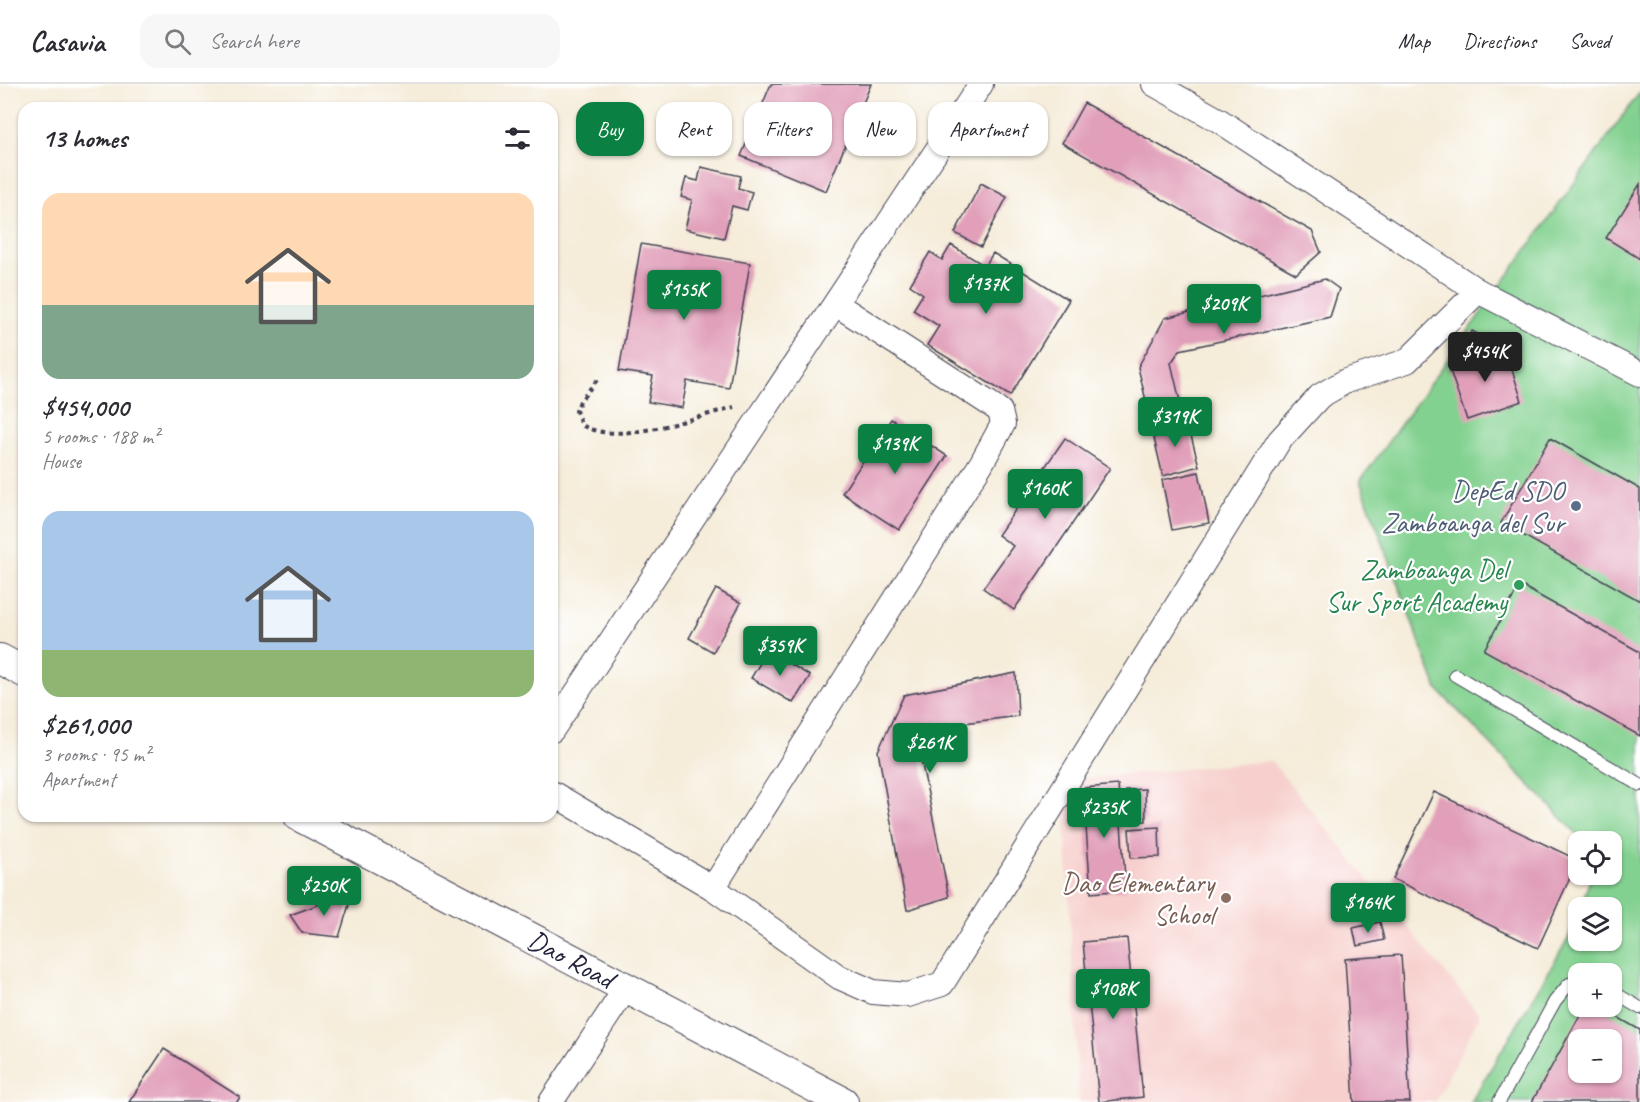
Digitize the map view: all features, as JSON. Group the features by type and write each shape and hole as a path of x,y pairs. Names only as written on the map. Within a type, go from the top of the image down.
{"street":[{"path":"558,721 981,84"},
{"path":"1155,84 1220,121 1478,291 1640,375"},
{"path":"558,797 713,888 839,977 873,992 908,995 942,984 1279,441 1320,396 1346,381 1407,361 1478,291"},
{"path":"713,888 981,464 1003,424 1000,411 836,304"},
{"path":"0,659 18,669"},
{"name":"Dao Road","path":"310,822 843,1102"},
{"path":"551,1102 626,988"}],"lane":[{"path":"1455,675 1640,785"},
{"path":"1499,1102 1555,1001 1568,985"},
{"path":"1622,997 1640,1008"}],"path":[{"path":"597,380 580,401 576,411 582,425 601,434 630,432 772,397"}],"shaded area":[{"name":"Dao Elementary School","path":"1271,761 1480,1015 1435,1102 1079,1102 1063,780"}],"green space":[{"name":"Zamboanga Del Sur Sport Academy","path":"1640,92 1640,1102 1471,1102 1568,939 1568,951 1622,951 1622,897 1584,897 1588,885 1622,885 1622,831 1574,831 1437,689 1360,481"}],"building":[{"path":"771,84 871,84 863,102 844,102 844,148 826,191 741,156 744,149 744,156 832,156 832,102 764,102"},
{"path":"1084,103 1312,231 1321,252 1296,274 1062,143"},
{"path":"701,167 741,176 738,188 752,192 747,210 732,206 724,238 685,229 692,200 681,197 686,178 698,181"},
{"path":"981,183 1007,197 981,247 955,233"},
{"path":"1640,184 1640,259 1606,238"},
{"path":"641,244 750,263 729,388 687,381 682,408 648,402 653,376 619,371"},
{"path":"951,245 985,266 993,253 1069,300 1010,396 927,345 939,326 913,310 923,294 910,285 930,252 942,260"},
{"path":"1325,279 1339,289 1330,317 1180,350 1171,363 1184,418 1152,426 1138,367 1165,318"},
{"path":"1472,331 1488,340 1483,348 1468,340"},
{"path":"1504,345 1522,401 1467,420 1448,365"},
{"path":"891,419 947,456 899,530 842,493"},
{"path":"1187,421 1199,466 1163,476 1152,430"},
{"path":"1065,438 1110,468 1014,610 983,588 1013,546 998,535"},
{"name":"DepEd SDO Zamboanga del Sur","path":"1550,438 1640,489 1640,601 1501,523"},
{"path":"1199,472 1209,523 1172,530 1162,480"},
{"path":"1520,585 1640,652 1640,736 1484,650"},
{"path":"716,589 741,603 713,652 689,638"},
{"path":"768,650 810,676 793,703 751,678"},
{"path":"1016,673 1018,716 925,728 917,740 949,897 907,910 878,751 904,695"},
{"path":"1118,785 1126,890 1091,893 1083,788"},
{"path":"1145,789 1146,821 1126,822 1126,790"},
{"path":"1434,792 1568,855 1568,882 1538,948 1393,879"},
{"path":"1159,827 1160,857 1131,858 1129,829"},
{"path":"353,892 339,937 302,933 290,915"},
{"path":"1380,922 1384,940 1357,946 1353,928"},
{"path":"1127,938 1143,1097 1099,1102 1083,942"},
{"path":"1401,955 1410,1102 1354,1102 1345,959"},
{"path":"1579,1017 1617,1017 1640,1030 1640,1102 1532,1102 1568,1037 1568,1083 1622,1083 1622,1029 1572,1029"},
{"path":"164,1049 240,1097 237,1102 129,1102"}],"place":[{"name":"DepEd SDO Zamboanga del Sur","path":"1576,506"},
{"name":"Zamboanga Del Sur Sport Academy","path":"1519,585"},
{"name":"Dao Elementary School","path":"1226,898"}]}
